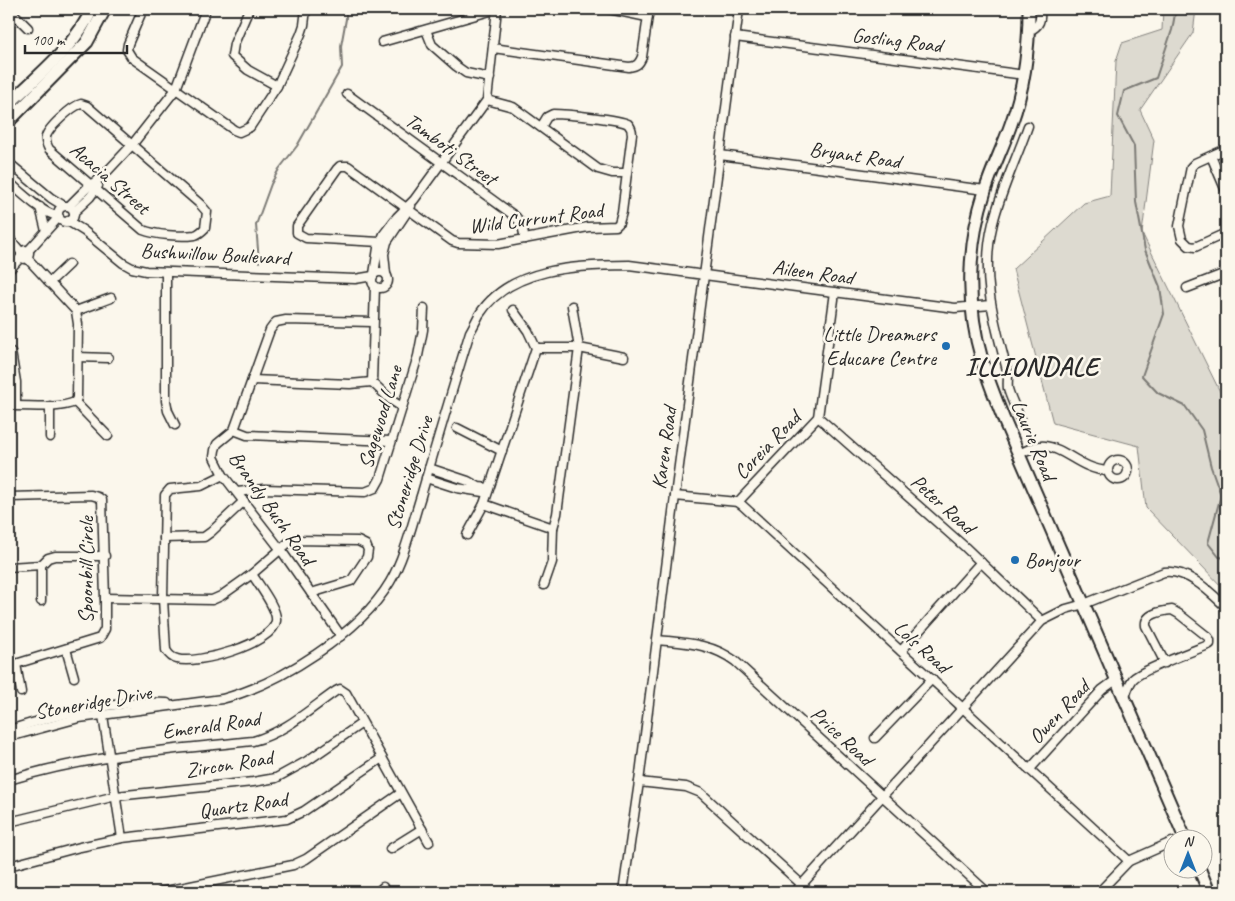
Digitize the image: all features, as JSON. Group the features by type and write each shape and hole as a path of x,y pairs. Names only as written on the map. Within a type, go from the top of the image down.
{"main road":[{"path":"9,104 64,50 81,30 92,9"},
{"path":"9,121 87,42 105,9"},
{"name":"Laurie Road","path":"1029,9 1025,75 1011,124 985,190 978,216 970,281 972,308 982,359 1018,454 1117,678 1180,828"},
{"path":"1203,878 1209,892"}],"street":[{"path":"9,9 28,28"},
{"path":"143,9 128,44 129,54 132,58 239,132 250,127 277,86 301,34 306,9"},
{"path":"9,270 58,217 58,211 70,209 93,188 132,145 176,89 206,9"},
{"path":"249,9 234,44 232,56 248,70 277,86"},
{"path":"372,382 376,281 383,242 487,100 497,9 382,42"},
{"path":"609,9 647,17"},
{"path":"493,48 629,67 636,66 640,63 642,57 649,9"},
{"name":"Karen Road","path":"623,892 639,782 739,9"},
{"path":"1029,31 1038,25 1041,19 1040,9"},
{"path":"426,30 432,45 456,66 466,72 490,78"},
{"name":"Gosling Road","path":"735,37 1025,75"},
{"name":"Tamboti Street","path":"346,94 516,217 522,225 525,239"},
{"name":"Wild Currunt Road","path":"383,242 306,238 297,232 297,226 337,169 344,166 352,167 452,241 458,243 498,244 588,227 616,226 621,219 626,173 612,173 598,169 542,126 513,107 487,100"},
{"name":"Acacia Street","path":"76,105 87,106 132,145 205,208 207,212 205,228 201,232 195,235 150,233 143,230 93,188 46,144 46,135 76,105"},
{"path":"542,126 547,117 552,114 616,121 629,125 632,128 632,134 626,173"},
{"path":"1020,418 1008,387 1008,373 999,345 991,306 988,260 992,225 1028,126"},
{"path":"1226,149 1195,163 1191,167 1180,218 1180,232 1186,245 1194,247 1226,234"},
{"name":"Bryant Road","path":"720,155 985,190"},
{"path":"1211,156 1226,191"},
{"name":"Bushwillow Boulevard","path":"9,163 51,198 70,209 84,231"},
{"path":"9,182 40,208 58,217"},
{"path":"40,208 45,232"},
{"path":"45,232 72,220 70,209"},
{"name":"Bushwillow Boulevard","path":"58,217 84,231 123,263 132,268 146,271 376,281 379,272 386,274"},
{"path":"9,238 48,283 76,311 78,324 78,392 75,402"},
{"path":"376,281 388,281 383,242"},
{"path":"48,283 69,264"},
{"name":"Stoneridge Drive","path":"9,737 102,711 115,704 156,702 184,704 222,698 254,688 309,657 340,636 376,603 394,576 470,332 480,314 507,289 521,281 542,274 584,266 629,265 649,267"},
{"name":"Aileen Road","path":"649,267 955,308 991,306"},
{"path":"166,272 166,401 168,411 176,426"},
{"path":"1187,288 1226,275"},
{"name":"Coreia Road","path":"738,502 818,417 835,292"},
{"path":"76,311 111,298"},
{"path":"544,585 552,562 552,528 557,514 579,348 572,306"},
{"name":"Sagewood Lane","path":"237,492 264,489 370,491 378,483 418,356 423,330 424,308"},
{"path":"466,534 484,504 489,491 536,348 528,331 513,310"},
{"name":"Brandy Bush Road","path":"340,636 244,500 223,475 215,461 215,450 221,440 234,430 272,325 280,320 373,322"},
{"path":"536,348 579,348 624,357"},
{"path":"11,352 16,382 12,406 50,406 75,402"},
{"path":"78,357 108,358"},
{"path":"252,380 350,384 372,382 402,407"},
{"path":"75,402 108,436"},
{"path":"50,406 50,436"},
{"name":"Peter Road","path":"818,417 981,562 1042,621"},
{"path":"457,428 502,450"},
{"path":"234,430 247,435 391,441"},
{"path":"1018,454 1033,448 1047,446 1092,469 1108,471"},
{"path":"429,468 468,481 489,491"},
{"path":"223,475 205,485 175,488 167,492 164,500 163,599 166,650 171,656 182,660 232,652 249,645 267,633 276,621 274,609 252,574"},
{"path":"426,478 457,488 489,491"},
{"name":"Spoonbill Circle","path":"9,496 91,495 102,500 106,598 105,629 102,636 98,639 12,665"},
{"path":"675,496 738,502"},
{"path":"164,538 204,537 244,500"},
{"name":"Lols Road","path":"738,502 1129,860"},
{"path":"484,504 552,528"},
{"path":"106,598 212,600 221,596 252,574 288,544 297,540 358,541 366,545 368,550 367,557 353,578 348,582 313,596"},
{"path":"42,601 42,565 48,558 55,556 105,556"},
{"path":"901,651 981,562"},
{"path":"9,567 42,565"},
{"path":"795,892 1042,621 1066,609 1171,571 1185,575 1226,608"},
{"path":"1125,697 1134,678 1140,674 1166,663 1208,645 1211,642 1208,637 1172,610 1147,618 1146,622 1146,626 1166,663"},
{"name":"Price Road","path":"657,640 707,647 727,655 987,892"},
{"path":"66,649 74,677"},
{"path":"12,665 21,692"},
{"name":"Owen Road","path":"1029,770 1102,690 1117,678"},
{"path":"875,738 932,680"},
{"name":"Emerald Road","path":"9,780 70,764 109,757 253,741 279,730 340,689 345,691 362,723"},
{"path":"102,711 122,838"},
{"name":"Stoneridge Drive","path":"9,730 60,716 102,711"},
{"path":"362,723 430,842"},
{"name":"Zircon Road","path":"9,822 116,796 276,778 307,760 362,723"},
{"name":"Quartz Road","path":"9,866 122,838 287,819 304,811 382,758"},
{"path":"639,782 686,786 701,793 810,892"},
{"path":"161,892 299,863 401,793"},
{"path":"390,849 422,829"},
{"path":"1099,892 1129,860 1162,846"}],"shaded area":[{"path":"1163,9 1196,9 1193,33 1140,110 1154,140 1142,233 1226,404 1226,591 1146,508 1139,446 1053,423 1013,269 1084,203 1110,196 1116,61 1122,43 1162,30"}],"waterway":[{"path":"259,262 256,225 271,184 279,169 297,146 342,67 341,46 346,9"},
{"path":"1176,9 1172,30 1156,78 1124,91 1118,116 1134,146 1136,202 1145,250 1160,287 1164,314 1142,376 1158,393 1185,406 1202,430 1211,467 1221,495 1208,543 1219,557 1226,558"}],"place":[{"name":"Little Dreamers Educare Centre","path":"946,346"},
{"name":"Bonjour","path":"1015,560"}],"district":[{"name":"ILLIONDALE","path":"1032,366"}]}
